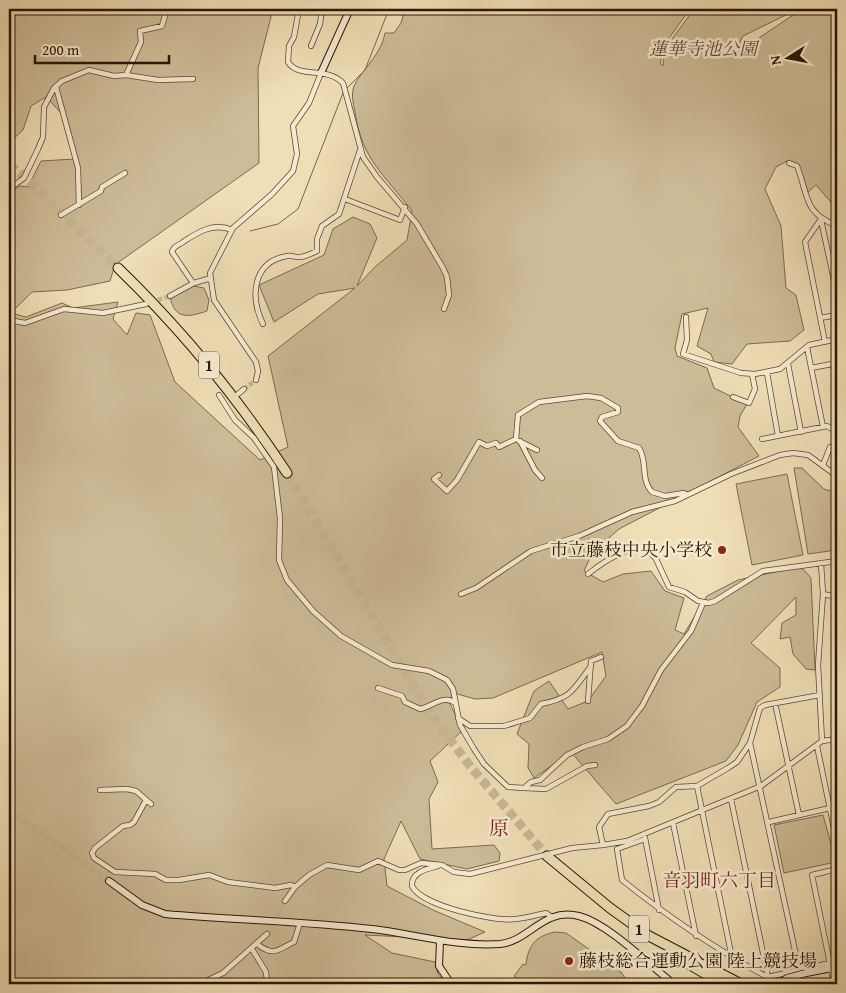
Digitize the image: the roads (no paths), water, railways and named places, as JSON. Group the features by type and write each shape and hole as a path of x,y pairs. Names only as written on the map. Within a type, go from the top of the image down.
{"highway":[{"name":"1","path":"118,268 176,328 226,387 287,472"},
{"name":"1","path":"723,984 631,928 547,856 610,908 649,936 741,984"}],"street":[{"path":"126,75 141,42 140,31 162,26 167,9"},
{"path":"299,9 294,37 289,46 288,62 297,70 336,75 344,83 360,150 377,177 418,224 447,277 448,294 444,309"},
{"path":"310,46 320,24 322,9"},
{"path":"256,380 258,372 256,362 214,300 210,273 232,230 272,194 293,170 297,154 292,126 309,103 350,9"},
{"path":"9,189 27,174 43,137 44,107 56,87 72,76 89,70 114,76 126,75 158,80 193,79"},
{"path":"56,87 78,168 79,204"},
{"path":"263,324 257,312 255,297 259,272 269,262 286,256 298,257 317,252 317,239 322,226 339,214 360,150"},
{"path":"790,164 797,166 811,209 821,219 837,226"},
{"path":"61,215 125,173"},
{"path":"345,199 400,220 405,207"},
{"path":"821,219 837,294"},
{"path":"821,219 805,242 825,342"},
{"path":"193,283 172,252 174,246 194,233 212,228 224,226 232,230"},
{"path":"170,296 193,283 210,278"},
{"path":"14,321 25,323 64,309 103,313 146,304"},
{"path":"820,318 837,314"},
{"path":"686,317 687,340 683,354 741,373 767,373 788,364 807,347 837,339"},
{"path":"807,347 823,427"},
{"path":"788,364 801,432"},
{"path":"812,368 835,364 837,385"},
{"path":"767,373 778,436"},
{"path":"733,397 749,403 755,389 752,374"},
{"path":"238,394 244,389"},
{"path":"219,395 228,402 235,420 254,438 274,467 280,518 279,560 287,580 313,611 341,636 392,665 429,671 447,680 453,689 457,717 484,764 492,769 504,785 546,789 587,766 596,765"},
{"path":"542,478 535,470 518,440 518,415 539,402 587,396 601,398 618,408 619,411 602,417 600,421 618,441 639,448 644,458 644,478 652,492 665,496 684,493 687,495"},
{"path":"762,439 823,427 837,432"},
{"path":"439,475 434,479 447,491 457,480 479,442 487,446 496,442 499,447 518,440 537,450"},
{"path":"823,464 830,446 837,450"},
{"path":"462,594 476,588 531,551 579,536 632,512 668,503 731,474 780,455 802,454 815,458 837,476"},
{"path":"588,574 599,565 625,551 645,547 656,559 669,587 685,592 703,603 715,601 762,571 837,561"},
{"path":"821,563 823,594 818,665 822,741"},
{"path":"823,594 837,597"},
{"path":"524,788 531,782 540,780 567,755 583,746 608,739 627,726 642,706 661,670 691,631 703,603"},
{"path":"588,701 591,661 601,657"},
{"path":"457,717 470,726 492,728 524,722 534,716 541,704 559,701 570,694 592,666"},
{"path":"378,688 402,696 405,702 420,709 445,700 451,700 455,703"},
{"path":"602,846 599,827 608,814 649,806 659,802 676,787 697,786 737,762 750,742 760,708 775,703 820,695"},
{"path":"775,703 799,815"},
{"path":"833,966 787,978 779,984 696,936 659,910 622,880 617,849 761,786 822,741 837,738"},
{"path":"750,742 769,822 799,970"},
{"path":"817,746 837,843"},
{"path":"697,786 732,958"},
{"path":"100,790 127,789 136,791 151,804"},
{"path":"731,799 768,977"},
{"path":"146,800 134,822 123,826 95,848 92,853 94,858 115,872 155,874 166,880 179,880 209,875 246,885 275,888 291,884 295,886"},
{"path":"769,822 837,808"},
{"path":"673,823 696,936"},
{"path":"284,901 295,886 309,875 327,865 359,870 378,862 399,870 405,870 421,863 442,865 454,872 470,874 572,848 602,846 644,836"},
{"path":"644,836 659,910"},
{"path":"442,865 418,873 414,877 412,886 418,895 452,910 508,919 546,913 553,918"},
{"path":"834,984 833,966 812,875 837,869"},
{"path":"109,881 142,905 165,914 372,929 440,941 508,942 520,937 545,920 573,915 592,921 674,984"},
{"path":"258,944 267,952 274,952 294,942 300,923"},
{"path":"200,984 223,973 258,944 267,934"},
{"path":"440,941 439,966 445,979 451,984"},
{"path":"252,949 266,972 267,981 281,984"},
{"path":"768,977 799,970 833,966"},
{"path":"794,981 803,979 804,984"}],"waterway":[{"path":"347,88 365,70 389,9"},
{"path":"250,231 278,224 298,209 343,93"}],"tunnel":[{"path":"9,164 29,181 118,268"},
{"path":"152,302 170,296"},
{"path":"244,389 256,380"},
{"path":"287,473 430,713 470,766 547,856"},
{"path":"9,810 109,881"},
{"path":"267,934 285,901"}],"place":[{"name":"市立藤枝中央小学校","path":"722,550"},
{"name":"藤枝総合運動公園 陸上競技場","path":"569,961"}],"district":[{"name":"原","path":"499,828"},
{"name":"音羽町六丁目","path":"719,880"}],"park label":[{"name":"蓮華寺池公園","path":"703,49"}]}
